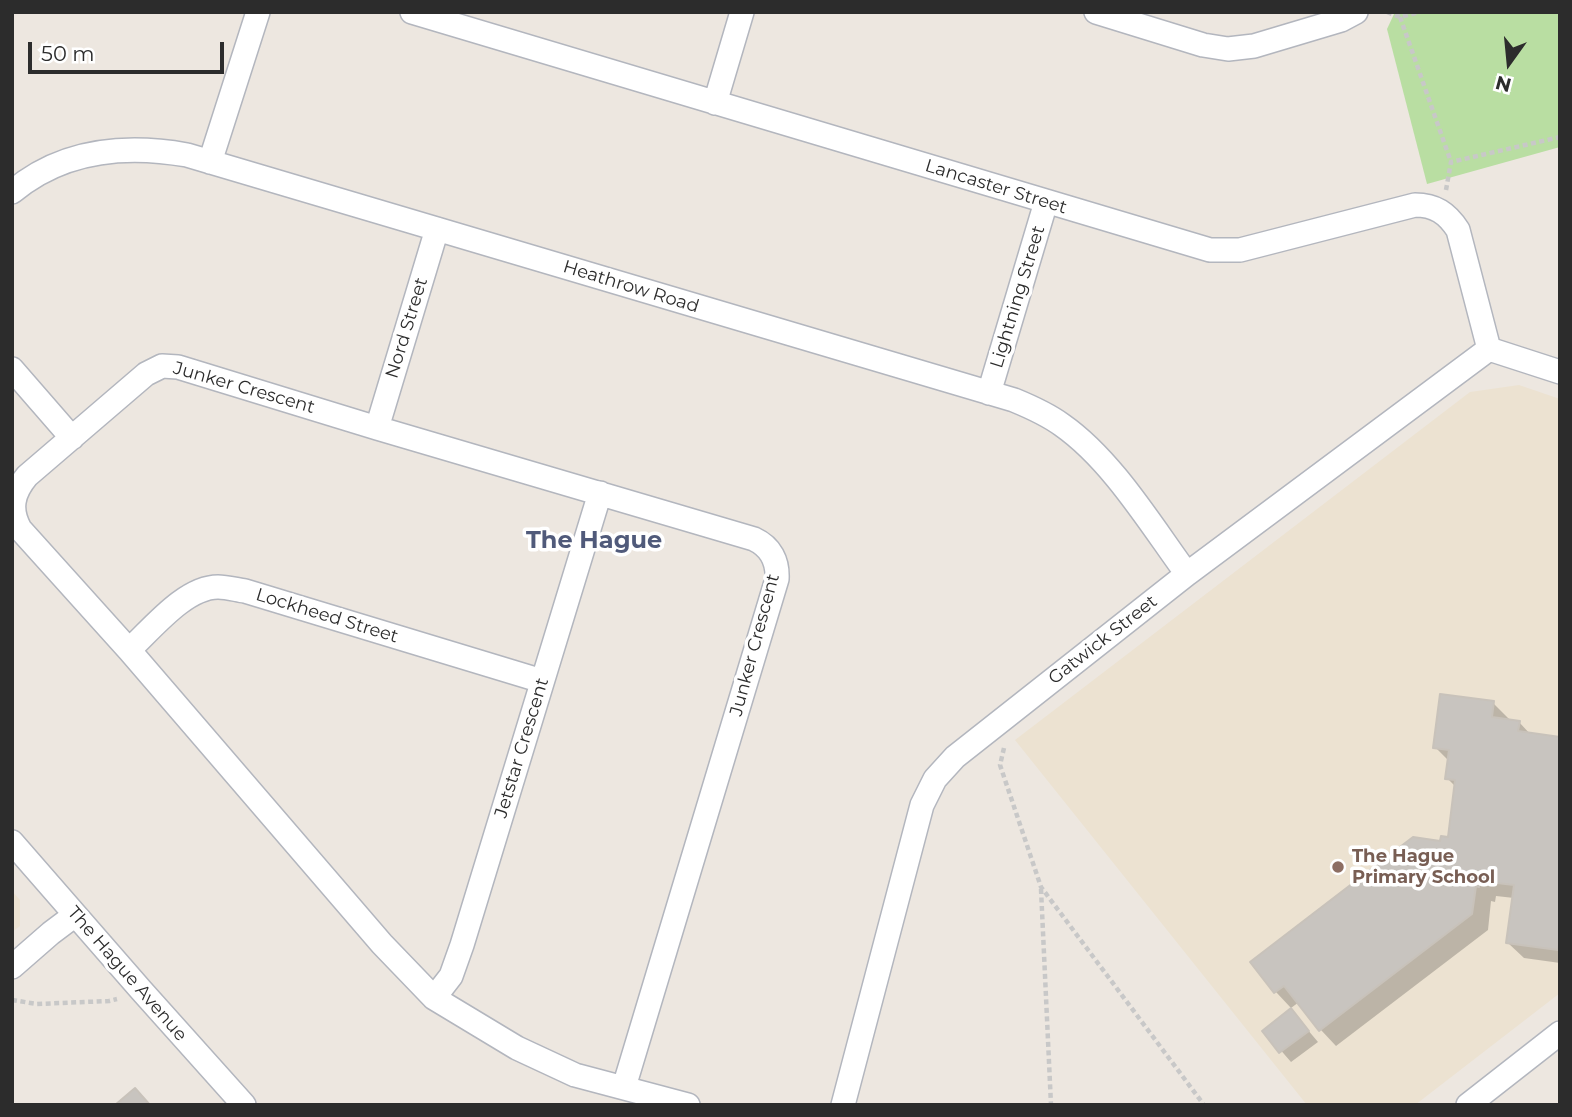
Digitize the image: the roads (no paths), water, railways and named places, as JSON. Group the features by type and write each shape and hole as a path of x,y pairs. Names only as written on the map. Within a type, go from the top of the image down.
{"street":[{"path":"210,162 258,12"},
{"name":"Lancaster Street","path":"412,12 1198,247 1240,250 1415,205 1424,205 1442,212 1458,230 1489,349"},
{"path":"715,103 742,12"},
{"path":"1096,12 1203,45 1228,49 1254,46 1341,20 1356,12"},
{"name":"Heathrow Road","path":"12,192 27,179 48,168 91,154 138,149 187,155 1014,400 1061,424 1093,451 1124,487 1187,574"},
{"name":"Lightning Street","path":"989,393 1046,202"},
{"name":"Nord Street","path":"377,428 437,229"},
{"path":"1489,349 1560,372"},
{"name":"Gatwick Street","path":"843,1105 922,805 935,779 955,757 1187,574 1489,349"},
{"name":"Junker Crescent","path":"624,1087 777,579 773,556 754,539 170,366 153,369 20,484 15,494 13,513 20,529 129,650 382,944 434,998 529,1053 575,1075 688,1105"},
{"path":"12,369 72,438"},
{"name":"Jetstar Crescent","path":"434,998 451,976 462,944 600,494"},
{"name":"Lockheed Street","path":"129,650 178,604 200,590 218,587 245,591 542,681"},
{"name":"The Hague Avenue","path":"12,842 244,1105"},
{"path":"12,967 75,915"},
{"path":"1468,1105 1560,1033"}],"place":[{"name":"The Hague Primary School","path":"1338,867"}],"district":[{"name":"The Hague","path":"594,541"}]}
